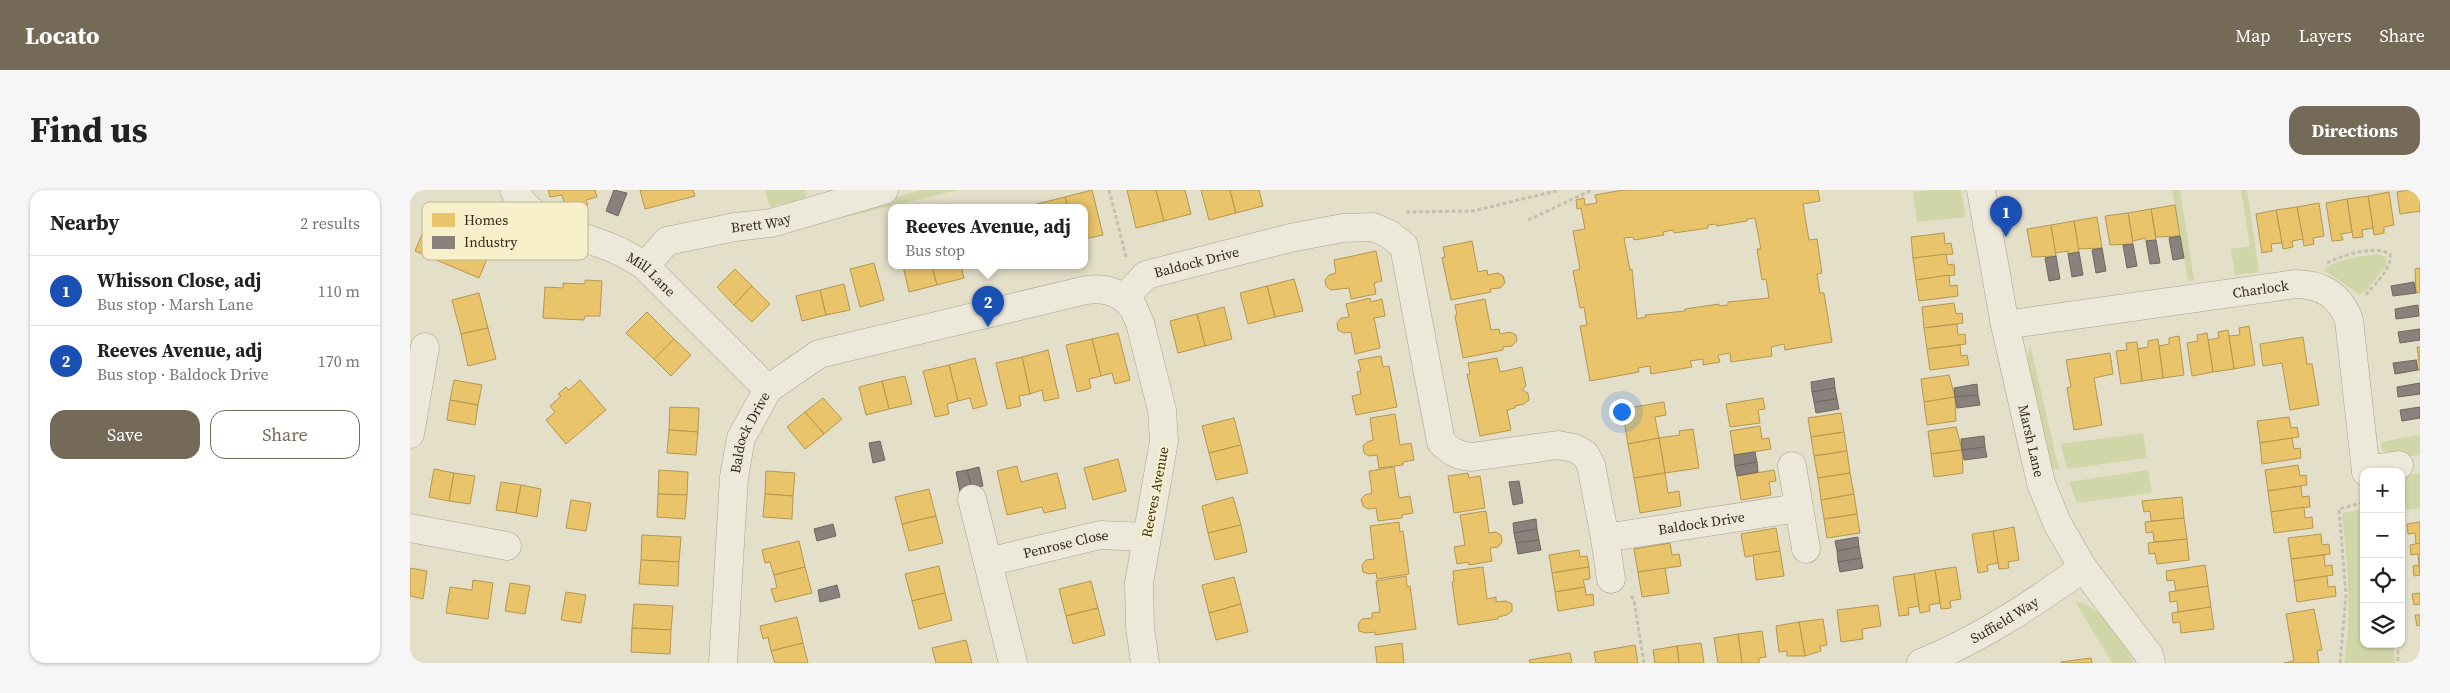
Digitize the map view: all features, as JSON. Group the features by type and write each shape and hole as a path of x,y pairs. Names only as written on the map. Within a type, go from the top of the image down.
{"street":[{"name":"Mill Lane","path":"514,190 524,202"},
{"name":"Brett Way","path":"645,266 667,241 735,227 771,223 884,190"},
{"name":"Marsh Lane","path":"1981,190 2005,325 2041,483 2057,523 2083,568 2149,655 2151,663"},
{"name":"Baldock Drive","path":"723,663 734,477 741,438 768,389 819,354 1086,290 1100,288 1112,291 1124,298 1146,275 1290,238 1344,228 1373,227"},
{"path":"1373,227 1389,234 1404,246 1441,442 1450,451 1461,456 1472,457 1558,445 1574,448 1584,454 1591,465 1611,579"},
{"name":"Mill Lane","path":"588,239 620,252 645,266 768,389"},
{"name":"Charlock","path":"2005,325 2296,284 2310,284 2332,294 2346,310 2349,320 2366,468"},
{"name":"Reeves Avenue","path":"1124,298 1133,307 1140,322 1162,410 1164,441 1158,486 1146,538 1139,584 1140,627 1145,663"},
{"path":"410,434 425,347"},
{"name":"Charlock","path":"2382,468 2399,465"},
{"path":"1792,466 1806,549"},
{"path":"972,499 1013,663"},
{"name":"Baldock Drive","path":"1605,538 1798,508"},
{"path":"410,528 507,546"},
{"name":"Penrose Close","path":"988,562 1100,535 1146,538"},
{"name":"Suffield Way","path":"1921,663 1977,638 2083,568"}],"path":[{"path":"1109,190 1127,263 1124,298"},
{"path":"1373,227 1395,211 1414,213 1473,211 1560,190"},
{"path":"1528,220 1592,190"},
{"path":"2296,284 2329,262 2354,254 2379,250 2390,254 2389,267 2349,320"},
{"path":"2340,663 2346,595 2339,510 2360,503"},
{"path":"1634,600 1644,663"},
{"path":"2398,648 2398,663"}],"green space":[{"path":"765,190 805,190 806,198 770,207"},
{"path":"922,190 958,190 900,204 888,204 888,207 837,219 828,215"},
{"path":"1961,190 1966,217 1917,222 1913,192"},
{"path":"2172,190 2180,190 2194,280 2188,281"},
{"path":"2241,190 2247,190 2259,272 2235,275 2231,249 2250,246"},
{"path":"2377,254 2387,257 2386,266 2365,292 2359,294 2324,270 2342,260"},
{"path":"2030,344 2059,470 2049,467 2026,363"},
{"path":"2143,433 2147,458 2067,469 2061,444"},
{"path":"2420,435 2420,455 2401,456 2382,450 2381,442"},
{"path":"2148,470 2152,493 2077,503 2069,482"},
{"path":"2420,473 2420,508 2405,510 2405,475"},
{"path":"2360,510 2360,648 2394,648 2395,663 2344,663 2349,606 2342,513"},
{"path":"2075,601 2085,604 2103,617 2118,635 2134,663 2112,663"}],"building: Homes":[{"path":"548,190 595,190 597,197 586,200 587,202 564,202 562,195 550,197"},
{"path":"640,190 693,190 695,196 645,209"},
{"path":"1092,190 1103,235 1088,238 1088,204 1067,204 1065,197"},
{"path":"1127,190 1156,190 1164,221 1136,228"},
{"path":"1156,190 1185,190 1191,214 1164,221"},
{"path":"1201,190 1230,190 1236,213 1209,220"},
{"path":"1230,190 1259,190 1263,206 1236,213"},
{"path":"1623,190 1818,190 1820,201 1803,204 1809,240 1817,239 1822,273 1817,274 1820,293 1824,293 1832,342 1785,350 1784,344 1771,347 1772,356 1731,362 1730,353 1718,355 1720,362 1703,365 1703,359 1690,361 1692,367 1651,374 1650,366 1638,368 1639,372 1590,381 1580,326 1587,325 1584,307 1580,308 1573,271 1580,269 1573,231 1585,229 1581,208 1577,209 1576,200 1584,198 1585,205 1597,203 1595,195","holes":["1755,218 1761,249 1757,249 1762,280 1766,279 1769,298 1728,302 1728,305 1719,306 1719,304 1685,309 1685,311 1645,315 1646,317 1637,319 1632,269 1630,270 1624,238 1633,237 1634,240 1664,235 1663,232 1673,230 1674,233 1708,228 1708,225 1716,224 1717,226"]},
{"path":"2420,190 2420,211 2400,214 2397,192"},
{"path":"2389,192 2394,225 2384,227 2384,233 2374,235 2368,196"},
{"path":"2368,196 2373,228 2362,230 2363,237 2353,238 2347,199"},
{"path":"1065,197 1067,204 1037,204"},
{"path":"2347,199 2352,232 2341,234 2343,240 2332,241 2326,203"},
{"path":"2319,203 2324,236 2313,238 2314,244 2304,246 2297,207"},
{"path":"2175,205 2180,236 2156,237 2151,209"},
{"path":"2297,207 2303,239 2292,241 2293,247 2283,249 2276,210"},
{"path":"2151,209 2156,240 2146,241 2145,238 2133,241 2128,213"},
{"path":"2276,210 2282,243 2271,244 2272,251 2262,253 2256,214"},
{"path":"2128,213 2133,244 2110,245 2105,216"},
{"path":"2097,217 2102,248 2078,249 2074,221"},
{"path":"2074,221 2079,252 2068,254 2068,251 2055,253 2051,225"},
{"path":"2051,225 2056,256 2032,257 2027,229"},
{"path":"1944,233 1945,244 1951,243 1953,254 1913,258 1911,237"},
{"path":"422,234 422,254 415,251"},
{"path":"1472,241 1478,272 1487,270 1488,275 1498,273 1503,276 1505,283 1500,288 1490,289 1491,292 1451,300 1442,258 1445,257 1443,247"},
{"path":"1376,251 1382,281 1374,283 1376,294 1351,299 1349,288 1331,290 1326,286 1325,280 1329,275 1336,273 1334,260"},
{"path":"1946,254 1948,265 1954,264 1955,275 1916,280 1913,258"},
{"path":"436,260 487,260 479,278"},
{"path":"874,263 884,300 860,307 850,269"},
{"path":"2420,268 2420,292 2416,293 2415,269"},
{"path":"735,269 752,286 734,305 717,287"},
{"path":"904,269 933,269 937,285 909,292"},
{"path":"933,269 962,269 964,278 937,285"},
{"path":"1949,275 1950,286 1957,285 1958,296 1919,301 1916,280"},
{"path":"1294,279 1303,311 1275,317 1267,286"},
{"path":"585,280 602,281 600,316 585,316 584,320 543,318 545,287 563,288 563,283 585,284"},
{"path":"844,284 850,310 826,315 820,290"},
{"path":"752,286 770,304 752,322 734,305"},
{"path":"1267,286 1275,317 1248,324 1240,293"},
{"path":"820,290 826,315 802,321 796,296"},
{"path":"479,293 488,328 461,334 452,300"},
{"path":"1370,298 1371,302 1382,299 1385,316 1374,318 1380,348 1355,354 1351,332 1344,333 1338,330 1337,323 1341,318 1349,317 1346,304"},
{"path":"1485,299 1491,330 1499,329 1500,334 1510,332 1516,335 1517,341 1512,346 1503,347 1503,350 1463,358 1455,316 1457,315 1455,305"},
{"path":"1954,303 1956,314 1962,313 1963,323 1924,328 1922,307"},
{"path":"1224,307 1232,339 1205,346 1197,314"},
{"path":"647,312 674,339 654,359 626,333"},
{"path":"1197,314 1205,346 1178,353 1170,321"},
{"path":"1957,324 1958,335 1965,334 1966,344 1927,349 1924,328"},
{"path":"2249,326 2255,365 2234,369 2229,336 2240,335 2239,328"},
{"path":"488,328 496,359 468,366 461,334"},
{"path":"2228,330 2234,369 2213,372 2208,340 2219,338 2218,332"},
{"path":"1118,333 1130,380 1115,384 1112,373 1101,376 1092,339"},
{"path":"2207,333 2213,372 2192,376 2187,343 2198,341 2197,335"},
{"path":"2179,336 2184,375 2163,378 2159,346 2169,344 2169,338"},
{"path":"2303,337 2307,364 2312,364 2319,405 2290,410 2282,363 2263,366 2260,344"},
{"path":"674,339 691,355 671,376 654,359"},
{"path":"1092,339 1101,376 1089,379 1091,388 1077,392 1066,345"},
{"path":"2158,339 2163,378 2142,381 2137,349 2148,347 2148,341"},
{"path":"2137,342 2142,381 2121,384 2116,351 2127,350 2126,343"},
{"path":"1960,345 1961,356 1967,355 1969,365 1930,370 1927,349"},
{"path":"2417,347 2420,347 2420,370 2418,370 2416,360 2419,360"},
{"path":"1048,350 1059,398 1044,401 1042,390 1030,394 1022,357"},
{"path":"2110,353 2113,374 2094,378 2102,425 2074,430 2067,388 2071,387 2066,360"},
{"path":"1381,356 1383,367 1389,366 1397,407 1356,415 1352,396 1361,394 1357,372 1361,371 1358,360"},
{"path":"1022,357 1030,394 1019,396 1021,406 1007,409 996,363"},
{"path":"975,358 987,405 973,409 970,398 958,401 949,365"},
{"path":"1497,358 1500,372 1522,367 1526,386 1522,390 1528,393 1529,400 1524,404 1507,410 1511,430 1480,436 1467,374 1470,374 1468,363"},
{"path":"949,365 958,401 947,404 949,414 935,417 923,371"},
{"path":"1949,375 1955,397 1924,402 1921,379"},
{"path":"905,376 912,404 889,409 882,381"},
{"path":"454,380 482,385 478,405 450,400"},
{"path":"580,380 606,410 566,444 546,420 555,412 550,406 561,396 558,394 566,387 569,390"},
{"path":"882,381 889,409 866,415 859,387"},
{"path":"1955,397 1956,421 1927,425 1924,402"},
{"path":"823,398 842,419 824,434 805,412"},
{"path":"1763,398 1765,409 1758,410 1760,423 1730,427 1726,404"},
{"path":"450,400 478,405 475,425 447,420"},
{"path":"1664,402 1666,415 1655,417 1659,438 1628,444 1622,409"},
{"path":"670,407 699,408 698,432 669,430"},
{"path":"805,412 824,434 805,449 787,427"},
{"path":"1841,413 1844,432 1811,437 1808,418"},
{"path":"1395,414 1400,445 1411,443 1414,460 1403,462 1403,465 1379,468 1377,455 1369,456 1364,453 1363,446 1373,440 1370,418"},
{"path":"2289,417 2291,428 2297,427 2299,437 2260,443 2257,421"},
{"path":"1234,418 1241,445 1209,453 1202,426"},
{"path":"1760,426 1762,439 1769,438 1771,449 1734,455 1730,431"},
{"path":"1956,427 1962,450 1931,454 1928,431"},
{"path":"1693,429 1699,468 1665,473 1659,438 1680,435 1679,431"},
{"path":"669,430 698,432 696,455 667,453"},
{"path":"1844,432 1847,451 1814,456 1811,437"},
{"path":"1659,438 1665,473 1634,478 1628,444"},
{"path":"2292,438 2294,449 2300,448 2301,458 2262,464 2260,443"},
{"path":"1241,445 1248,473 1216,480 1209,453"},
{"path":"1962,450 1963,473 1934,477 1931,454"},
{"path":"1847,451 1850,473 1818,478 1814,456"},
{"path":"1118,459 1126,491 1093,500 1084,468"},
{"path":"2298,465 2300,476 2306,475 2307,485 2268,491 2265,470"},
{"path":"1017,466 1021,482 1057,473 1066,508 1044,513 1042,507 1007,515 997,471"},
{"path":"1394,467 1399,498 1410,496 1413,513 1402,515 1402,518 1378,521 1376,508 1368,509 1363,506 1361,499 1365,495 1372,493 1369,471"},
{"path":"434,469 454,473 449,501 429,497"},
{"path":"659,470 688,472 687,495 658,494"},
{"path":"1774,470 1776,481 1769,482 1771,495 1741,500 1737,476"},
{"path":"766,471 795,473 793,496 765,494"},
{"path":"454,473 475,476 470,504 449,501"},
{"path":"1468,473 1469,478 1480,476 1485,508 1454,513 1448,476"},
{"path":"1665,473 1668,493 1679,491 1681,506 1640,513 1634,478"},
{"path":"1850,473 1854,494 1821,500 1818,478"},
{"path":"501,482 521,485 516,513 496,510"},
{"path":"521,485 541,489 537,517 516,513"},
{"path":"2301,486 2302,497 2309,496 2310,507 2271,512 2268,491"},
{"path":"929,489 936,516 902,524 895,497"},
{"path":"658,494 687,495 685,519 657,517"},
{"path":"765,494 793,496 792,519 763,517"},
{"path":"1854,494 1857,514 1824,519 1821,500"},
{"path":"1233,497 1241,525 1208,533 1202,506"},
{"path":"2182,497 2184,518 2151,521 2150,511 2144,512 2142,501"},
{"path":"571,500 591,503 586,531 566,528"},
{"path":"2304,507 2305,518 2312,517 2313,528 2274,533 2271,512"},
{"path":"1486,511 1489,533 1496,532 1501,535 1502,542 1498,547 1490,548 1492,561 1469,565 1468,562 1457,564 1454,547 1465,545 1460,515"},
{"path":"1857,514 1860,533 1827,538 1824,519"},
{"path":"936,516 943,543 909,551 902,524"},
{"path":"2184,518 2187,539 2154,542 2153,532 2146,533 2145,522"},
{"path":"1399,522 1400,532 1403,531 1409,574 1377,579 1376,573 1369,574 1363,572 1362,565 1366,560 1374,559 1370,526"},
{"path":"2420,522 2420,543 2416,544 2415,533 2408,534 2407,524"},
{"path":"1241,525 1247,552 1215,560 1208,533"},
{"path":"2014,527 2019,560 2008,562 2009,568 1999,569 1993,531"},
{"path":"1776,528 1780,551 1745,557 1741,534"},
{"path":"1993,531 1998,563 1987,565 1988,571 1978,573 1972,534"},
{"path":"2321,534 2322,545 2329,544 2330,554 2291,559 2288,538"},
{"path":"642,535 681,537 679,562 641,560"},
{"path":"2187,539 2189,560 2157,564 2155,553 2149,554 2148,543"},
{"path":"799,541 805,567 774,575 770,562 765,563 762,550"},
{"path":"1670,543 1672,555 1679,554 1681,566 1638,572 1634,549"},
{"path":"2420,543 2419,565 2418,554 2411,555 2410,545"},
{"path":"1579,550 1580,557 1587,556 1589,567 1552,573 1549,555"},
{"path":"1780,551 1784,576 1756,580 1753,555"},
{"path":"2324,555 2325,566 2332,565 2333,575 2294,581 2291,559"},
{"path":"641,560 679,562 678,586 639,584"},
{"path":"2205,565 2208,586 2176,591 2174,580 2167,581 2166,571"},
{"path":"2419,565 2420,575 2414,576 2413,566"},
{"path":"939,566 945,593 912,601 905,574"},
{"path":"805,567 812,593 775,602 771,589 777,588 774,575"},
{"path":"1483,567 1487,599 1496,597 1496,602 1506,601 1512,604 1512,611 1507,615 1498,617 1498,619 1458,625 1452,582 1454,582 1453,571"},
{"path":"1589,567 1590,579 1583,580 1585,587 1555,592 1552,573"},
{"path":"1956,567 1961,599 1950,601 1951,608 1941,609 1935,570"},
{"path":"410,568 427,571 423,599 410,596"},
{"path":"1665,568 1669,593 1642,597 1638,572"},
{"path":"1935,570 1940,603 1929,605 1930,611 1920,613 1914,574"},
{"path":"1914,574 1919,606 1908,608 1909,615 1899,616 1893,577"},
{"path":"1406,576 1407,587 1410,586 1416,629 1375,635 1375,632 1365,633 1359,631 1358,624 1362,619 1372,618 1372,613 1380,612 1376,581"},
{"path":"2327,576 2328,587 2335,586 2336,596 2297,602 2294,581"},
{"path":"1234,577 1241,604 1209,613 1202,585"},
{"path":"473,580 493,583 488,619 446,613 450,587 472,590"},
{"path":"1091,581 1098,608 1066,616 1059,589"},
{"path":"510,583 530,586 525,614 505,611"},
{"path":"2208,586 2211,607 2178,612 2177,601 2170,602 2169,592"},
{"path":"1585,587 1586,595 1593,594 1594,605 1558,611 1555,592"},
{"path":"566,592 586,595 581,623 561,620"},
{"path":"945,593 952,620 919,629 912,601"},
{"path":"2420,593 2420,604 2414,605 2412,594"},
{"path":"634,604 673,606 671,630 632,628"},
{"path":"1241,604 1248,632 1216,640 1209,613"},
{"path":"1878,605 1881,626 1862,629 1863,639 1841,642 1837,610"},
{"path":"2211,607 2214,629 2181,633 2180,622 2173,623 2172,613"},
{"path":"1098,608 1105,635 1073,644 1066,616"},
{"path":"2314,609 2322,650 2317,651 2319,663 2284,663 2294,661 2286,614"},
{"path":"2415,615 2420,615 2420,625 2417,626"},
{"path":"797,617 803,643 771,651 768,637 763,639 760,626"},
{"path":"1823,619 1827,645 1820,646 1821,651 1805,656 1799,622"},
{"path":"1799,622 1805,656 1787,656 1787,651 1779,652 1776,626"},
{"path":"632,628 671,630 670,654 631,652"},
{"path":"1762,631 1766,657 1759,658 1759,663 1742,663 1738,634"},
{"path":"1738,634 1742,663 1718,663 1714,638"},
{"path":"966,640 972,663 936,663 932,648"},
{"path":"803,643 808,663 775,663 771,651"},
{"path":"1402,643 1404,663 1377,663 1375,647"},
{"path":"1701,643 1704,663 1679,663 1677,646"},
{"path":"1635,645 1638,663 1596,663 1594,652"},
{"path":"1677,646 1679,663 1655,663 1653,650"},
{"path":"1570,653 1572,663 1530,663 1529,660"},
{"path":"2091,658 2092,663 2061,663 2061,662"}],"building: Industry":[{"path":"614,190 627,193 618,216 606,211"},
{"path":"2180,236 2184,258 2173,260 2169,238"},
{"path":"2156,240 2160,263 2150,264 2146,241"},
{"path":"2133,244 2137,266 2127,268 2123,245"},
{"path":"2102,248 2106,271 2096,273 2092,250"},
{"path":"2079,252 2083,275 2072,277 2068,254"},
{"path":"2056,256 2060,279 2049,281 2045,258"},
{"path":"2414,282 2416,293 2393,296 2391,286"},
{"path":"2418,305 2419,316 2396,319 2395,309"},
{"path":"2420,329 2420,340 2400,343 2398,332"},
{"path":"2416,360 2418,370 2395,374 2393,363"},
{"path":"1834,378 1835,388 1812,392 1811,382"},
{"path":"2420,383 2420,394 2398,397 2397,387"},
{"path":"1977,384 1978,395 1955,397 1954,388"},
{"path":"1835,388 1837,399 1814,402 1812,392"},
{"path":"1978,395 1980,405 1957,408 1955,397"},
{"path":"1837,399 1839,409 1816,413 1814,402"},
{"path":"2420,407 2420,418 2402,421 2400,410"},
{"path":"1984,436 1985,447 1962,450 1961,439"},
{"path":"880,441 885,460 873,463 869,443"},
{"path":"1985,447 1987,457 1964,460 1962,450"},
{"path":"1755,452 1757,462 1735,466 1734,455"},
{"path":"1757,462 1758,472 1737,476 1735,466"},
{"path":"979,467 983,486 972,489 967,470"},
{"path":"967,470 972,489 960,492 956,472"},
{"path":"1519,481 1523,503 1513,505 1509,482"},
{"path":"1536,519 1537,529 1514,533 1513,523"},
{"path":"833,524 836,536 817,541 814,529"},
{"path":"1537,529 1539,540 1516,543 1514,533"},
{"path":"1858,537 1859,547 1837,551 1835,541"},
{"path":"1539,540 1541,550 1518,554 1516,543"},
{"path":"1859,547 1861,558 1838,562 1837,551"},
{"path":"1861,558 1863,568 1840,572 1838,562"},
{"path":"837,585 840,597 820,602 818,590"}],"place":[{"name":"Whisson Close, adj","path":"2006,237"},
{"name":"Reeves Avenue, adj","path":"988,327"}]}
